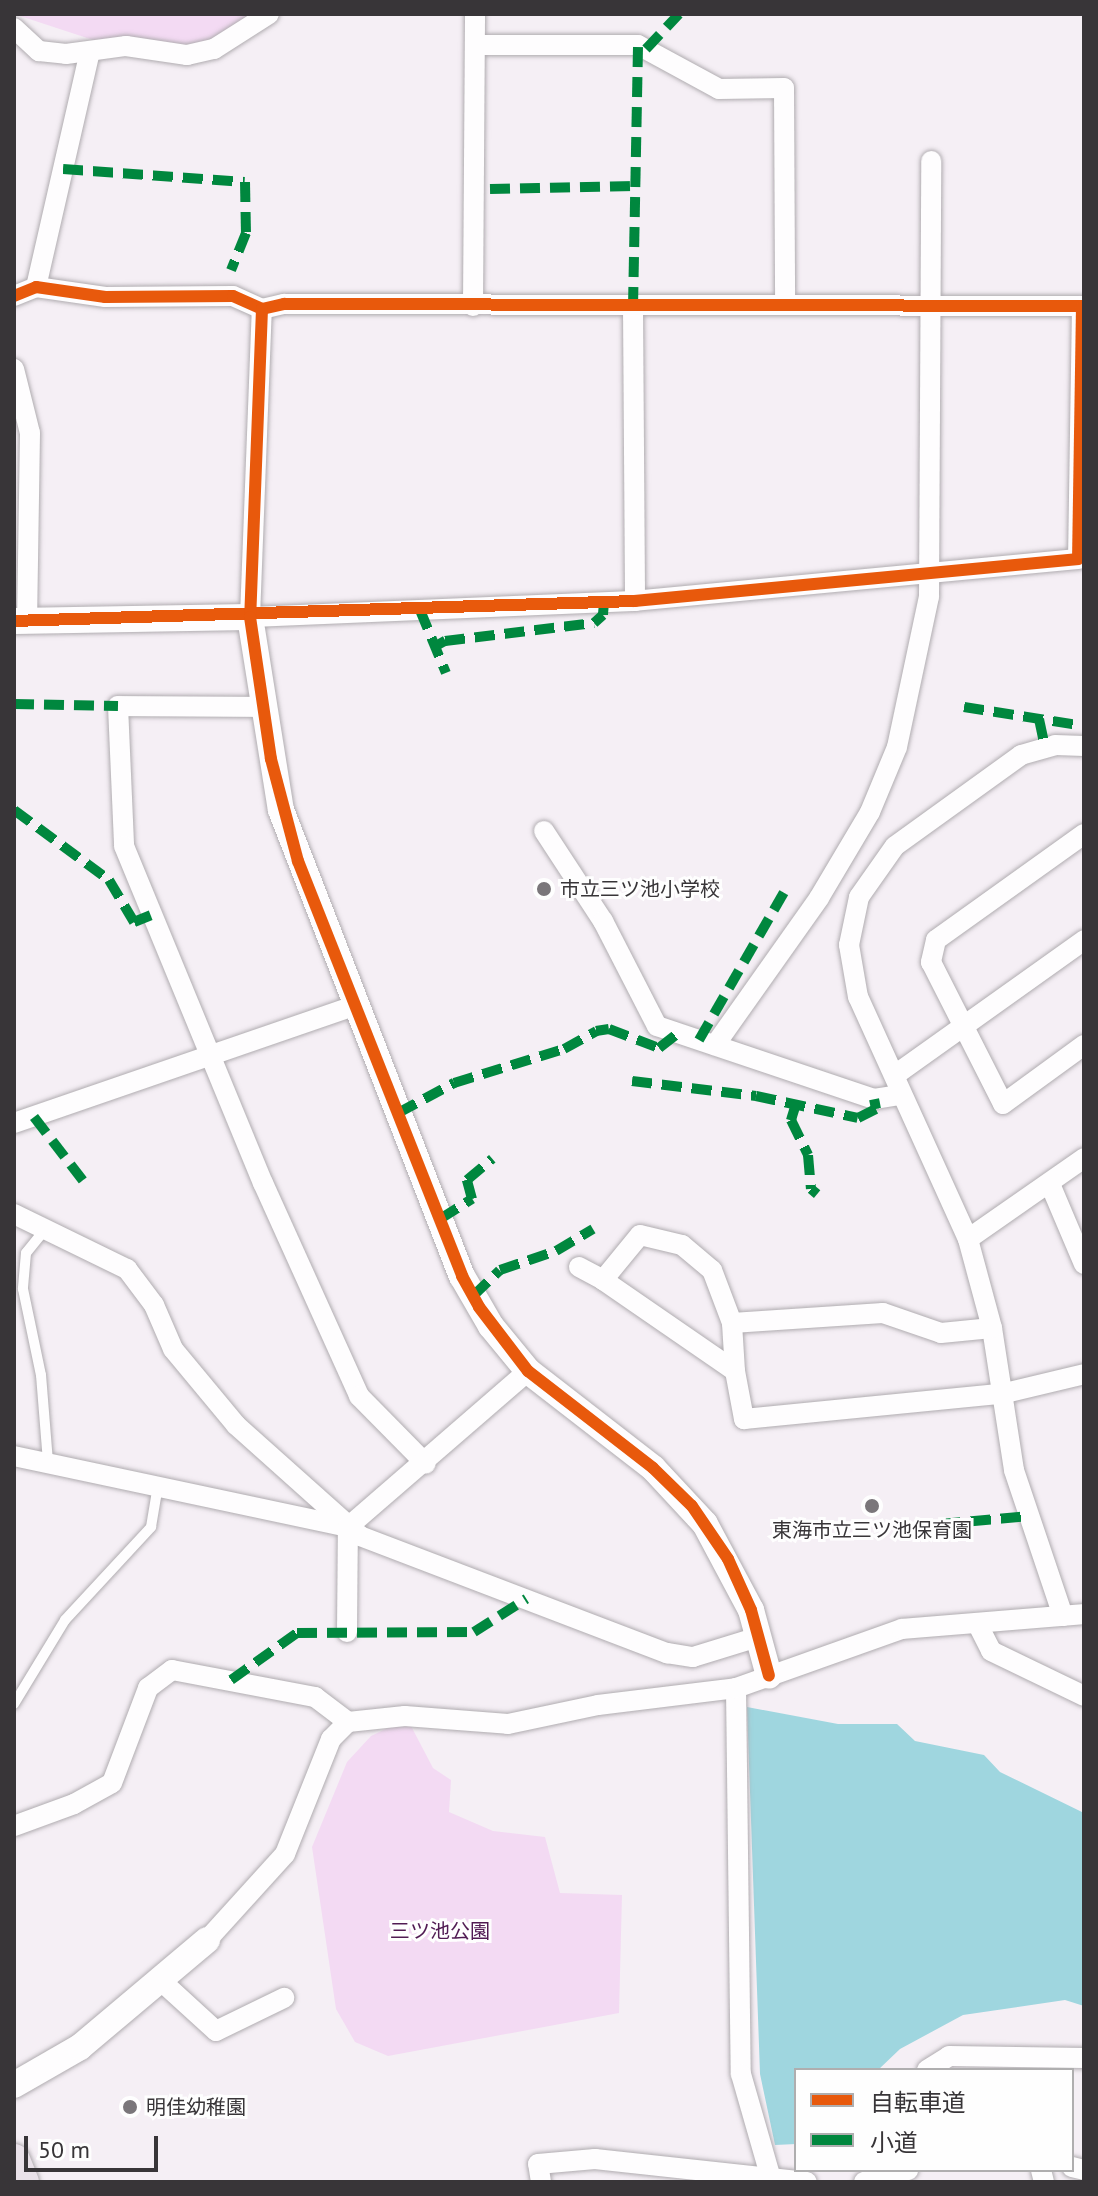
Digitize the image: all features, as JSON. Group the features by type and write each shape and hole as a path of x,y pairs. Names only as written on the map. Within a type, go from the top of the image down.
{"main road":[{"path":"14,2160 23,2182"}],"street":[{"path":"14,28 39,51 90,52 126,46 172,55 199,53 269,14"},
{"path":"473,306 475,14"},
{"path":"475,45 638,45 719,89 784,88 785,303"},
{"path":"36,287 90,52"},
{"path":"715,1045 819,898 870,812 897,747 929,597 931,161"},
{"path":"14,296 36,287 105,297 233,296 262,309 284,304 1082,306 1078,559 635,601 250,617 20,621 30,433 14,369"},
{"path":"633,307 635,601"},
{"path":"262,309 250,617 281,810 462,1276 491,1326 528,1371 653,1468 692,1506 728,1559 758,1637 769,1676"},
{"path":"265,707 118,706 124,846 359,1396 426,1464"},
{"path":"1063,1616 1014,1470 992,1328 968,1239 897,1085 850,970 851,920 869,877 895,846 1006,764 1037,749 1084,746"},
{"path":"544,831 603,921 657,1026 874,1099 897,1085 962,1027 1084,940"},
{"path":"1084,834 936,940 931,962 1003,1104 1084,1045"},
{"path":"14,1123 213,1058 356,1005"},
{"path":"968,1239 1084,1158"},
{"path":"1050,1184 1084,1264"},
{"path":"14,1214 43,1232 127,1269 154,1305 173,1349 236,1425 336,1510 348,1527 347,1632"},
{"path":"603,1280 640,1235 682,1245 712,1270 732,1323 735,1371 744,1419 1001,1394 1084,1374"},
{"path":"579,1267 603,1280 735,1371"},
{"path":"732,1323 883,1313 941,1333 992,1328"},
{"path":"348,1527 426,1464 528,1371"},
{"path":"14,1456 348,1527 428,1566 667,1653 693,1657 758,1637"},
{"path":"14,2085 80,2047 207,1940 285,1854 331,1739 348,1722 405,1716 508,1724 598,1705 736,1688 902,1629 1084,1614"},
{"path":"977,1623 991,1651 1084,1696"},
{"path":"14,1826 74,1804 112,1783 148,1688 172,1670 315,1697 348,1722"},
{"path":"736,1688 741,2074 771,2181"},
{"path":"159,1979 216,2031 284,1998"},
{"path":"930,2068 949,2056 1084,2058"},
{"path":"541,2182 538,2164 595,2159 656,2173 807,2182"},
{"path":"861,2182 902,2172"}],"lane":[{"path":"43,1232 26,1253 23,1289 41,1375 48,1462"},
{"path":"14,1704 65,1620 151,1527 158,1485"}],"green space":[{"path":"14,14 262,14 207,48 148,58"},
{"name":"三ツ池公園","path":"411,1726 433,1768 451,1780 449,1812 493,1831 545,1837 560,1893 622,1895 619,2013 388,2056 355,2042 336,2009 312,1847 347,1762 371,1736 390,1727"}],"water":[{"path":"747,1707 838,1724 897,1724 915,1741 984,1755 1000,1772 1084,1813 1084,2006 1065,2000 963,2015 900,2049 880,2068 794,2068 794,2144 775,2145 760,2074"}],"marked path":[{"path":"646,49 679,14"},
{"path":"633,307 638,45"},
{"path":"63,169 245,182 246,233 231,270"},
{"path":"490,189 635,186"},
{"path":"434,647 445,641 594,623 603,615 604,602"},
{"path":"420,610 446,673"},
{"path":"14,704 118,706"},
{"path":"964,707 1084,726"},
{"path":"1039,719 1045,747"},
{"path":"14,810 109,880 134,922 151,915"},
{"path":"699,1040 786,889"},
{"path":"398,1113 454,1083 564,1049 596,1031 609,1029 659,1048 678,1033"},
{"path":"632,1081 756,1096 858,1118 876,1109 874,1099"},
{"path":"795,1107 791,1120 808,1155 811,1189 817,1194"},
{"path":"34,1117 88,1187"},
{"path":"440,1219 472,1199 467,1180 492,1159"},
{"path":"473,1296 500,1270 556,1251 593,1229"},
{"path":"941,1524 1030,1516"},
{"path":"231,1680 297,1633 474,1632 526,1599"}],"cycle path":[{"path":"14,296 36,287 105,297 233,296 262,309 284,304 1082,306 1078,559 635,601 14,621"},
{"path":"262,309 250,617 271,759 298,861 462,1276 479,1307 528,1371 653,1468 692,1506 728,1559 751,1610 769,1676"}],"place":[{"name":"市立三ツ池小学校","path":"544,889"},
{"name":"東海市立三ツ池保育園","path":"872,1506"},
{"name":"明佳幼稚園","path":"130,2107"}]}
